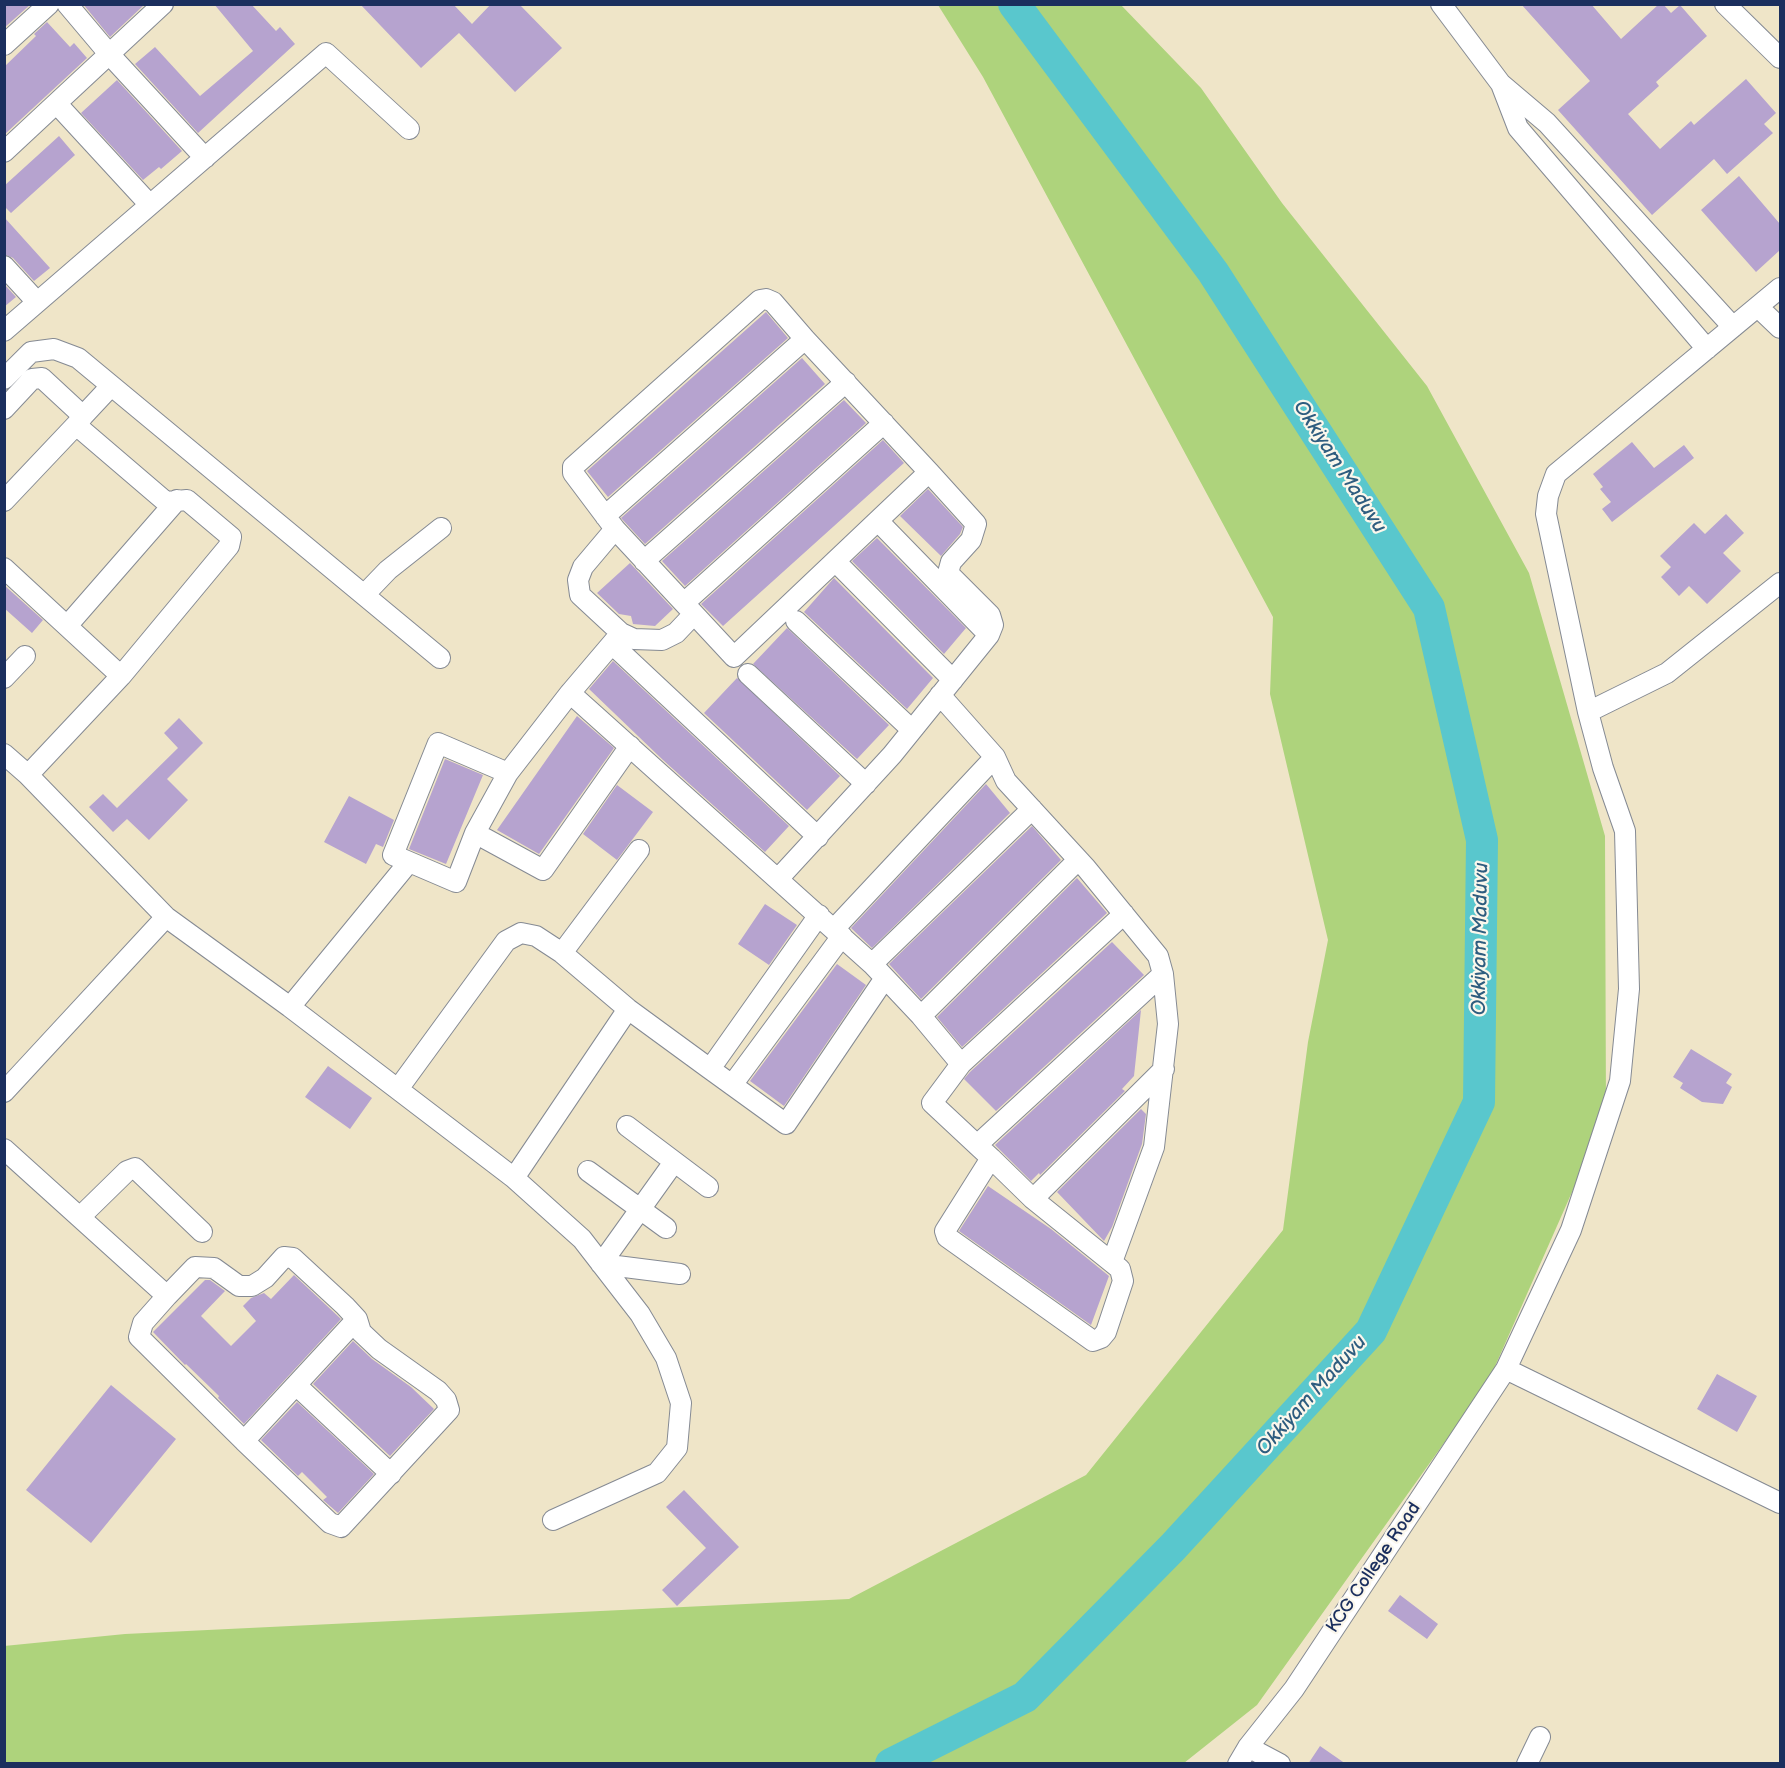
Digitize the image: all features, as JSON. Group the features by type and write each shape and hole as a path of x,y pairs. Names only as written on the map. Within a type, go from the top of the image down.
{"street":[{"path":"4,45 49,4"},
{"path":"67,4 110,55 205,158"},
{"path":"4,152 163,4"},
{"path":"1440,4 1501,84 1547,123 1733,327"},
{"path":"1725,4 1780,58"},
{"path":"4,331 326,53 409,129"},
{"path":"1501,84 1518,128 1707,349 1780,288"},
{"path":"57,104 150,206"},
{"path":"4,266 37,302"},
{"path":"778,879 866,784 989,635 993,625 990,615 948,573 951,562 971,540 976,524 929,472 884,423 805,339 773,302 766,299 760,300 573,467 573,474 610,523 734,657 929,472"},
{"path":"1758,307 1780,328"},
{"path":"805,339 610,523 583,567 578,580 580,595 616,638 818,837"},
{"path":"4,379 32,352 54,349 78,358 440,658"},
{"name":"KCG College Road","path":"1243,1755 1294,1689 1506,1369 1571,1230 1620,1081 1629,989 1625,831 1603,768 1588,712 1545,514 1548,496 1556,474 1707,349"},
{"path":"4,410 32,379 42,378 79,421 166,502 187,500 231,537 229,546 121,676 28,775"},
{"path":"644,561 846,382"},
{"path":"4,501 111,386"},
{"path":"616,638 662,640 676,633 689,609 884,423"},
{"path":"67,626 177,500"},
{"path":"878,520 989,635"},
{"path":"364,595 388,570 441,528"},
{"path":"835,561 953,680"},
{"path":"4,568 121,676"},
{"path":"1588,712 1667,673 1780,583"},
{"path":"796,621 912,730"},
{"path":"508,773 438,743 393,855 456,882 475,833 508,773 616,638"},
{"path":"4,678 25,656"},
{"path":"748,674 866,784"},
{"path":"570,693 879,971 961,1064"},
{"path":"940,695 994,757 1006,781 1078,860 1158,956 1163,974 1168,1024 1154,1147 1112,1262"},
{"path":"475,833 543,870 630,746"},
{"path":"4,754 28,775 166,917 291,1007 514,1178 582,1239 640,1314 666,1358 681,1403 677,1448 657,1473 611,1496 553,1520"},
{"path":"735,1080 838,933 994,757"},
{"path":"398,1089 506,941 521,933 536,936 562,953 628,1009 710,1068 735,1080 786,1124 879,971 1032,809"},
{"path":"562,953 639,850"},
{"path":"921,1016 1078,860"},
{"path":"291,1007 409,862"},
{"path":"1124,914 961,1064 933,1103 984,1152 1033,1199 1120,1269 1123,1281 1106,1332 1094,1341 947,1236 945,1231 984,1152 1163,974"},
{"path":"710,1068 819,915"},
{"path":"4,1092 166,917"},
{"path":"514,1178 628,1009"},
{"path":"1033,1199 1164,1069"},
{"path":"627,1126 708,1186"},
{"path":"4,1149 167,1296"},
{"path":"601,1264 674,1162"},
{"path":"80,1217 128,1171 135,1168 202,1232"},
{"path":"588,1171 666,1228"},
{"path":"284,1257 293,1258 357,1319 361,1332 379,1349 438,1391 446,1400 449,1410 345,1525 336,1527 244,1441 140,1337 143,1323 167,1296 195,1268 214,1268 239,1286 252,1286 265,1278 284,1257"},
{"path":"601,1264 680,1274"},
{"path":"244,1441 357,1319"},
{"path":"1506,1369 1780,1503"},
{"path":"296,1385 391,1474"},
{"path":"1527,1764 1540,1737"},
{"path":"1243,1755 1280,1764"}],"green space":[{"path":"938,5 1121,5 1201,88 1282,203 1427,386 1529,573 1605,836 1606,1115 1489,1380 1257,1705 1184,1763 5,1763 4,1646 125,1634 849,1599 1086,1475 1283,1230 1308,1042 1328,940 1270,694 1273,617 983,77"}],"building":[{"path":"4,4 31,4 4,28"},
{"path":"83,4 145,4 110,37"},
{"path":"214,4 251,4 276,31 280,27 295,44 198,133 135,64 155,47 200,96 253,51"},
{"path":"360,4 453,4 472,24 491,4 519,4 562,48 515,92 459,33 421,68"},
{"path":"1521,4 1591,4 1621,39 1659,4 1663,4 1671,13 1680,5 1707,36 1656,82 1659,86 1628,114 1660,149 1691,121 1694,125 1746,79 1776,113 1764,124 1773,133 1727,174 1714,159 1652,215 1558,110 1590,81"},
{"path":"47,22 70,47 74,43 87,58 4,135 4,67"},
{"path":"117,80 182,151 161,169 159,167 143,180 81,113"},
{"path":"59,136 75,155 11,213 4,206 4,186"},
{"path":"1739,176 1780,224 1780,250 1756,272 1701,210"},
{"path":"4,217 50,268 34,281 13,258 4,254"},
{"path":"4,284 16,297 4,307"},
{"path":"766,312 788,338 608,497 587,471"},
{"path":"802,358 825,384 645,544 621,518"},
{"path":"844,400 866,423 685,586 662,561"},
{"path":"883,440 904,463 723,626 701,604"},
{"path":"1632,442 1654,468 1684,445 1694,458 1612,522 1602,509 1611,502 1600,489 1603,487 1593,474"},
{"path":"928,489 963,527 960,534 941,556 900,516"},
{"path":"1726,514 1744,533 1723,553 1741,571 1707,604 1689,586 1679,596 1661,577 1671,567 1660,556 1694,523 1705,534"},
{"path":"877,538 966,628 944,654 852,561"},
{"path":"630,563 673,609 655,626 633,624 631,616 619,614 597,593"},
{"path":"834,578 933,678 907,709 804,612"},
{"path":"4,585 43,620 32,633 4,608"},
{"path":"787,628 889,725 857,759 753,664"},
{"path":"613,661 789,826 765,852 663,760 589,689"},
{"path":"737,678 840,776 807,810 704,713"},
{"path":"577,716 614,748 539,854 497,830"},
{"path":"179,718 203,743 167,779 188,800 149,840 127,819 113,832 89,807 103,794 117,808 178,748 164,733"},
{"path":"445,759 483,775 446,864 409,849"},
{"path":"986,784 1010,813 872,948 851,928"},
{"path":"617,785 653,812 617,860 583,834"},
{"path":"349,796 394,820 383,847 376,844 366,864 324,842"},
{"path":"1032,826 1061,860 921,999 889,964"},
{"path":"1077,878 1107,913 962,1047 937,1017"},
{"path":"765,904 797,925 769,965 738,944"},
{"path":"1112,942 1144,975 996,1111 964,1079"},
{"path":"837,964 866,985 784,1106 750,1081"},
{"path":"1141,1010 1134,1076 1122,1089 1125,1091 1040,1175 1039,1173 1031,1181 995,1145"},
{"path":"1691,1049 1732,1074 1726,1083 1732,1087 1723,1104 1702,1102 1680,1088 1683,1083 1673,1077"},
{"path":"328,1066 372,1098 350,1129 305,1097"},
{"path":"1141,1109 1146,1114 1142,1144 1112,1227 1104,1241 1057,1192"},
{"path":"988,1186 1051,1229 1109,1276 1091,1325 959,1231"},
{"path":"294,1275 341,1319 244,1424 218,1398 219,1396 153,1332 205,1280 210,1280 225,1291 201,1316 231,1346 256,1321 243,1306 251,1298 264,1293 271,1299"},
{"path":"353,1341 372,1359 411,1387 434,1409 390,1456 313,1384"},
{"path":"1717,1374 1757,1396 1737,1432 1697,1409"},
{"path":"111,1385 176,1439 91,1543 26,1490"},
{"path":"297,1402 374,1474 338,1513 323,1500 327,1497 302,1472 298,1476 261,1440"},
{"path":"684,1490 739,1547 677,1606 662,1590 706,1548 666,1507"},
{"path":"1400,1595 1438,1624 1427,1639 1388,1611"},
{"path":"1320,1746 1346,1764 1308,1764"}],"waterway":[{"name":"Okkiyam Maduvu","path":"891,1764 1025,1697 1173,1547 1371,1331 1479,1102 1482,840 1429,608 1213,272 1014,4"}]}
